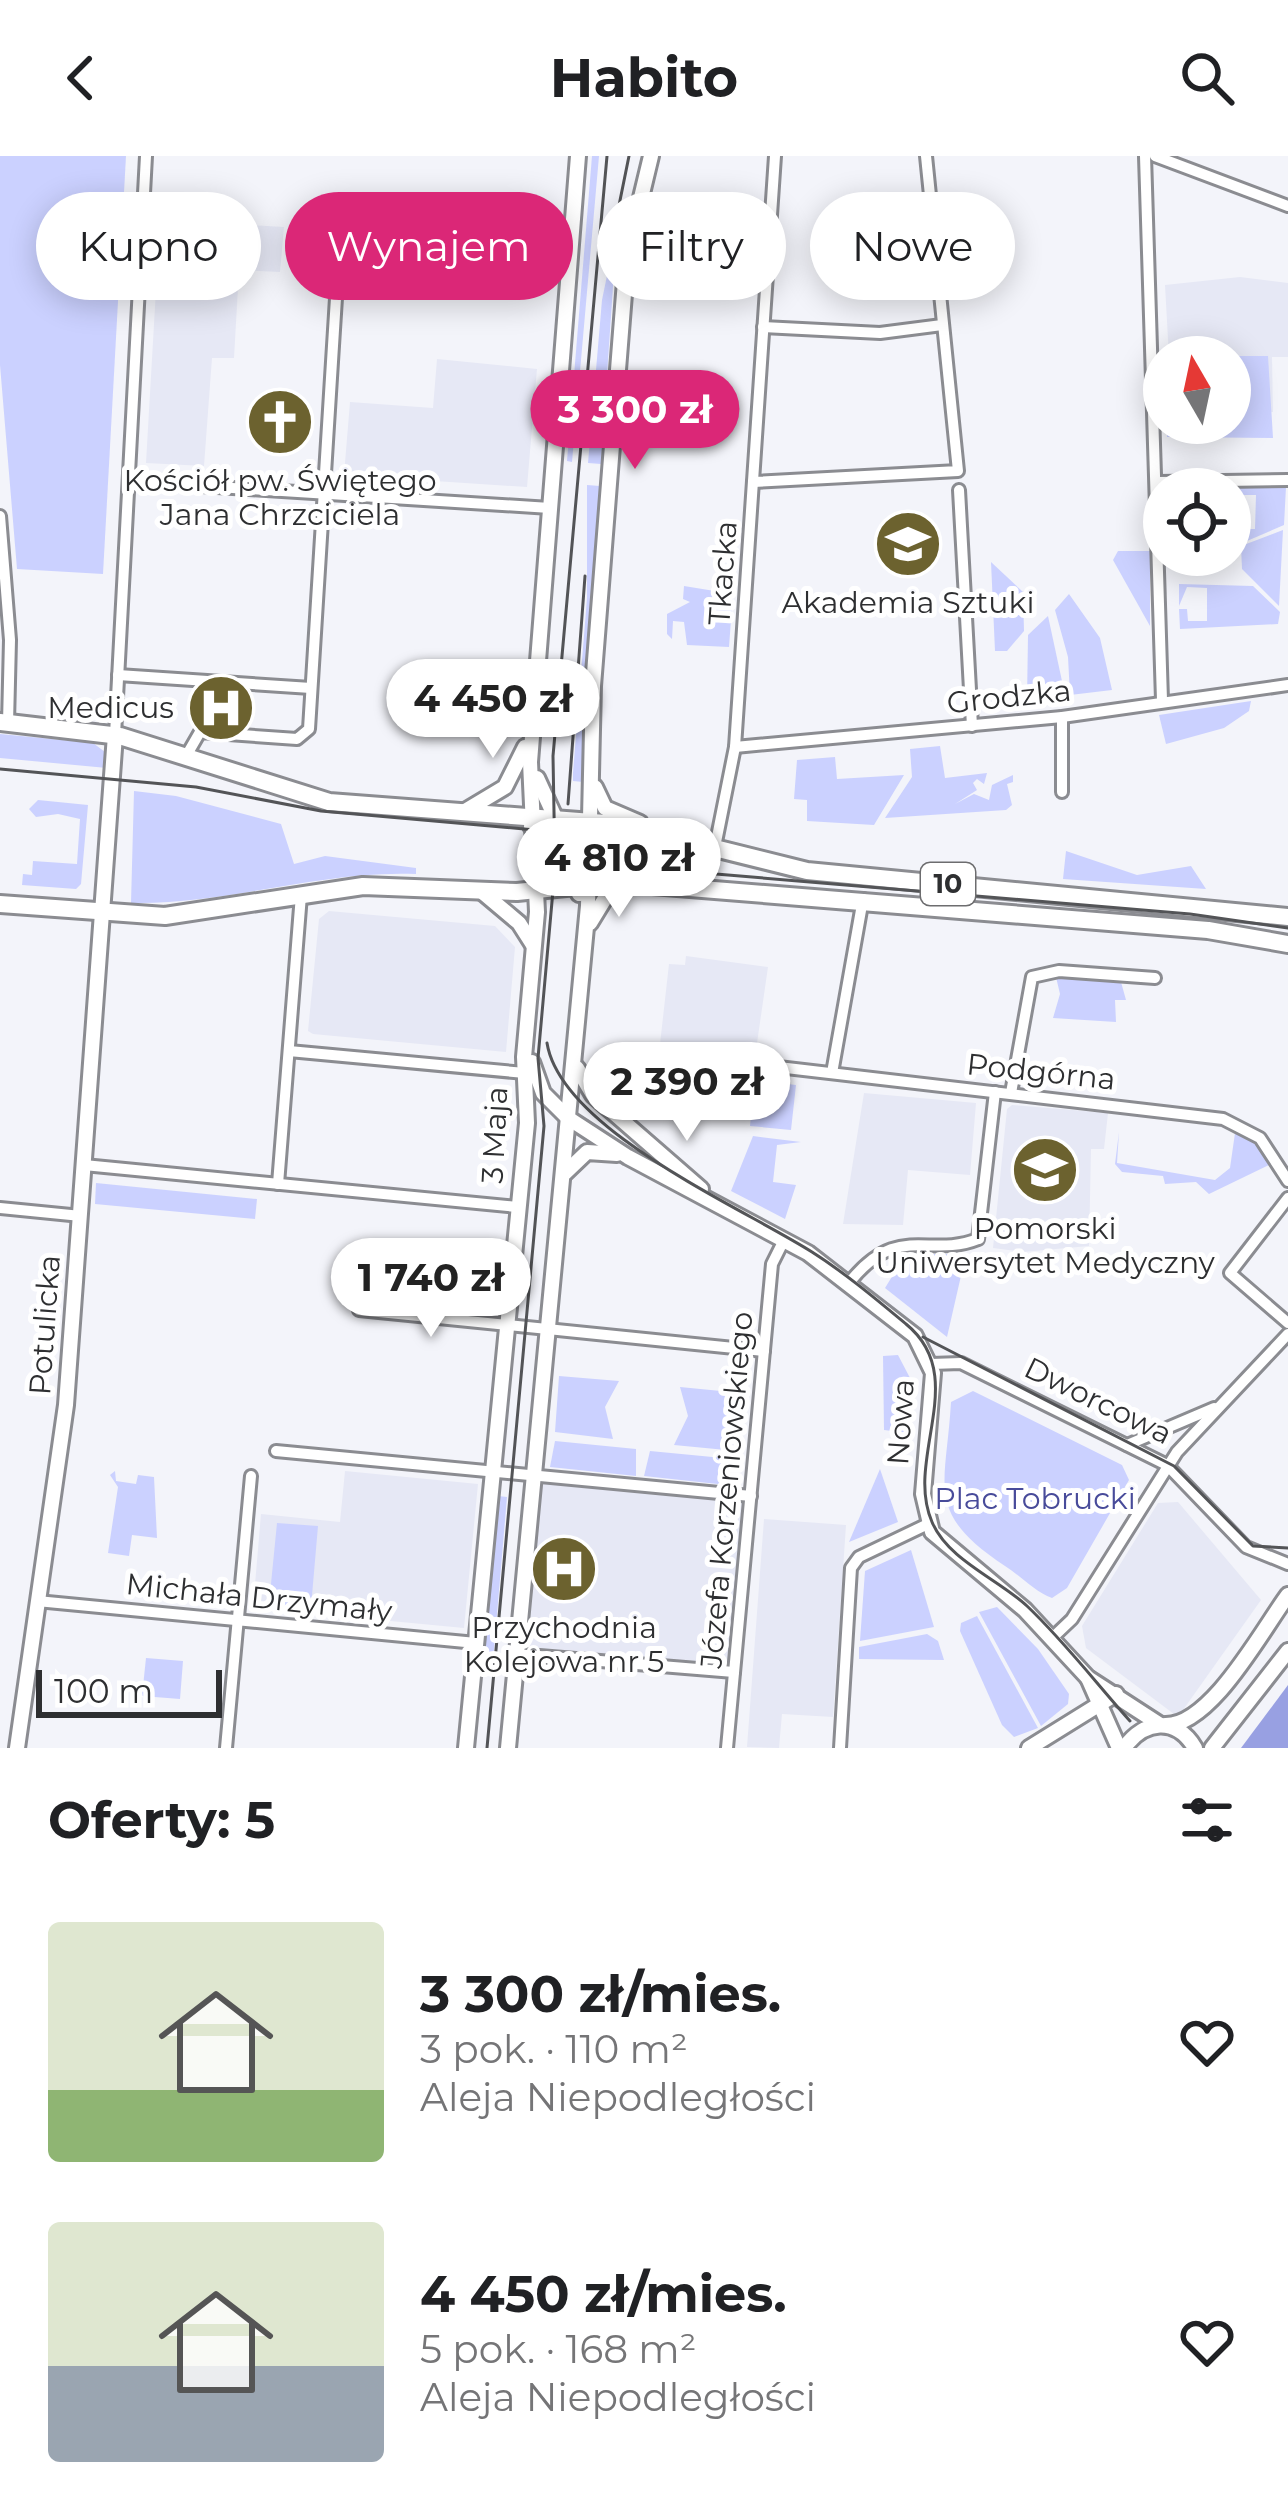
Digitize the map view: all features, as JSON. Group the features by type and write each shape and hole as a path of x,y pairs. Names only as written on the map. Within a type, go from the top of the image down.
{"main road":[{"name":"10","path":"4,722 115,735 326,802 590,824 678,837 807,872 1283,912"},
{"name":"10","path":"0,904 100,914 202,913 363,886 537,891 579,879 1219,931 1288,944"}],"street":[{"path":"115,735 146,156"},
{"path":"508,1748 585,940 579,879 590,824 627,256 651,156"},
{"name":"Tkacka","path":"715,847 734,747 775,156"},
{"path":"753,482 958,471 926,156"},
{"path":"1145,156 1157,468"},
{"path":"1155,156 1288,206"},
{"path":"578,157 531,750 528,822 537,891 527,1022 538,1085 568,1118 628,1157 784,1240 849,1283 866,1264 903,1244 978,1239 995,1092"},
{"path":"185,758 193,737 201,732 304,736 310,716 336,300"},
{"path":"764,327 880,333 942,325"},
{"path":"130,473 144,482 550,508"},
{"path":"1251,481 1288,480"},
{"path":"959,490 972,726"},
{"path":"0,516 11,674 4,722"},
{"path":"1160,576 1162,700"},
{"path":"118,675 311,688"},
{"name":"Grodzka","path":"734,747 1062,717 1288,685"},
{"path":"449,814 481,805 506,787 521,760 534,713"},
{"path":"1062,717 1062,792"},
{"name":"Potulicka","path":"16,1745 66,1405 115,735"},
{"path":"531,750 554,821 615,882 585,940"},
{"path":"592,760 596,791 605,808 678,837"},
{"path":"528,822 579,879"},
{"path":"579,879 587,853"},
{"path":"481,891 519,922 533,945"},
{"path":"278,1184 301,896"},
{"path":"832,1073 863,899"},
{"path":"1010,1094 1033,977 1059,971 1155,979"},
{"name":"3 Maja","path":"466,1748 518,1207 527,1022"},
{"path":"289,1051 525,1072"},
{"path":"575,1053 578,1074 593,1095 718,1204"},
{"name":"Podgórna","path":"761,1065 1232,1121 1260,1138 1288,1181"},
{"path":"562,1182 571,1163 587,1152 628,1157"},
{"path":"84,1165 518,1207"},
{"path":"1288,1198 1230,1273 1288,1323"},
{"path":"0,1208 81,1216"},
{"name":"Józefa Korzeniowskiego","path":"727,1748 772,1262 784,1240"},
{"name":"Nowa","path":"849,1283 909,1330 931,1364 923,1494 928,1524"},
{"path":"359,1310 764,1351"},
{"path":"1052,1638 1072,1619 1167,1466 1288,1334"},
{"path":"1276,1348 1288,1363"},
{"name":"Dworcowa","path":"931,1364 961,1364 1167,1466 1246,1547 1285,1562"},
{"path":"1127,1445 1222,1403"},
{"path":"276,1451 751,1496"},
{"path":"226,1748 250,1476"},
{"path":"840,1748 850,1573 856,1561 928,1524 946,1549 1018,1603 1088,1678 1186,1736 1195,1748"},
{"path":"1088,1678 1098,1708 1121,1748 1140,1730 1186,1722 1207,1706 1288,1595"},
{"name":"Michała Drzymały","path":"37,1601 476,1643"},
{"path":"1213,1748 1288,1651"},
{"path":"515,1654 734,1672"},
{"path":"1029,1748 1116,1694"}],"shaded area":[{"path":"261,226 284,227 280,272 261,271"},
{"path":"1240,277 1288,283 1288,357 1272,357 1273,412 1251,411 1251,336 1168,336 1165,285"},
{"path":"155,300 237,300 234,358 212,358 204,466 146,463"},
{"path":"437,359 537,369 527,487 344,475 350,402 433,408"},
{"path":"329,911 495,926 515,947 506,1052 308,1031 319,919"},
{"path":"686,956 768,967 756,1050 735,1048 732,1055 660,1044 669,964 685,965"},
{"path":"864,1093 976,1103 970,1175 908,1170 903,1225 843,1224"},
{"name":"Pomorski Uniwersytet Medyczny","path":"1012,1105 1108,1113 1104,1149 1091,1149 1089,1246 1023,1252 993,1248 1007,1109"},
{"path":"345,1471 478,1484 464,1628 253,1608 261,1514 340,1522"},
{"path":"536,1481 747,1500 730,1668 521,1648"},
{"path":"1178,1502 1261,1600 1178,1717 1086,1648 1082,1626 1158,1503"},
{"path":"764,1519 846,1525 833,1717 782,1714 779,1748 747,1747"},
{"path":"1288,1685 1288,1748 1241,1748"}],"green space":[{"path":"0,156 126,156 124,192 36,192 36,300 118,300 103,574 17,569 0,365"},
{"path":"592,156 599,156 572,462 567,461"},
{"path":"602,300 612,300 601,464 588,463"},
{"path":"1251,356 1268,356 1273,438 1251,438"},
{"path":"587,485 600,486 584,687 583,782 573,781 573,773 587,598"},
{"path":"1251,487 1286,487 1284,525 1251,539 1256,495 1251,495"},
{"path":"1283,530 1279,606 1249,576 1251,542"},
{"path":"1118,551 1143,551 1143,576 1150,576 1150,626 1113,560"},
{"path":"991,562 1023,592 1024,631 1007,651 995,651"},
{"path":"1179,584 1253,586 1280,612 1278,624 1180,629 1179,609 1187,609 1188,621 1207,621 1207,588 1187,587 1179,606"},
{"path":"684,586 733,594 733,601 714,602 732,606 729,647 687,645 684,622 673,621 672,639 667,634 667,614 690,602 683,599"},
{"path":"1069,594 1100,638 1112,690 1070,695 1068,657 1055,610"},
{"path":"1048,616 1065,695 1027,699 1028,635"},
{"path":"1251,701 1249,711 1224,728 1166,744 1159,715"},
{"path":"0,734 93,743 105,752 107,768 0,758"},
{"path":"940,746 945,778 987,773 984,784 977,779 973,783 977,790 955,804 974,794 989,800 992,785 1013,775 1013,782 1007,784 1012,805 1006,810 885,818 912,777 910,749"},
{"path":"835,757 837,779 904,775 874,825 807,821 807,800 794,799 797,760"},
{"path":"134,791 176,796 281,824 294,864 325,856 416,868 416,874 345,877 203,899 131,903"},
{"path":"38,800 88,805 81,884 76,889 22,885 23,874 32,875 33,861 77,864 80,819 58,814 36,817 29,809"},
{"path":"1066,851 1137,875 1191,866 1206,889 1063,879"},
{"path":"1056,977 1121,982 1126,1000 1115,1000 1116,1022 1053,1018 1060,994"},
{"path":"763,1081 796,1085 791,1130 750,1126 753,1095 761,1095"},
{"path":"1119,1132 1117,1163 1215,1180 1230,1168 1235,1133 1251,1139 1271,1164 1209,1194 1196,1182 1165,1184 1163,1176 1122,1172 1115,1164"},
{"path":"753,1136 801,1142 777,1145 773,1182 796,1185 785,1219 731,1191"},
{"path":"96,1183 257,1199 255,1219 95,1204"},
{"path":"906,1254 966,1254 947,1337 885,1288"},
{"path":"898,1355 910,1378 908,1433 884,1430 883,1356"},
{"path":"559,1376 619,1381 605,1407 613,1439 555,1432"},
{"path":"680,1387 731,1392 726,1450 674,1445 688,1416"},
{"name":"Plac Tobrucki","path":"973,1391 1122,1465 1129,1480 1067,1588 1052,1598 979,1547 951,1513 945,1478 951,1402"},
{"path":"555,1441 636,1449 636,1476 550,1467"},
{"path":"650,1451 723,1458 727,1485 644,1476"},
{"path":"880,1469 898,1522 849,1542"},
{"path":"115,1471 116,1481 136,1484 138,1475 154,1477 157,1538 132,1535 129,1556 108,1553 118,1487 110,1475"},
{"path":"498,1496 507,1497 492,1673 483,1672"},
{"path":"277,1523 318,1526 311,1607 269,1604"},
{"path":"911,1550 934,1627 860,1641 865,1571"},
{"path":"997,1607 1038,1649 1069,1694 1068,1704 1041,1726 979,1612"},
{"path":"977,1616 1038,1728 1014,1737 1002,1725 960,1631 961,1623"},
{"path":"927,1634 938,1641 944,1660 859,1659 859,1647"},
{"path":"146,1658 183,1661 180,1699 142,1696"}],"tram line":[{"path":"487,1748 544,1126 538,1058 555,868 553,756 607,156"},
{"path":"622,192 629,156"},
{"path":"568,804 585,576"},
{"path":"0,769 196,787 321,811 535,830 716,874 1190,914 1288,928"},
{"path":"547,1043 560,1075 619,1136 824,1260 906,1324 925,1345 934,1368 935,1393 926,1497 939,1535 961,1558 1041,1619 1130,1721"},
{"path":"923,1337 1174,1466 1253,1546 1288,1548"}],"place":[{"name":"Kościół pw. Świętego Jana Chrzciciela","path":"280,422"},
{"name":"Akademia Sztuki","path":"908,544"},
{"name":"Medicus","path":"221,708"},
{"name":"Pomorski Uniwersytet Medyczny","path":"1045,1170"},
{"name":"Przychodnia Kolejowa nr 5","path":"564,1569"}]}
